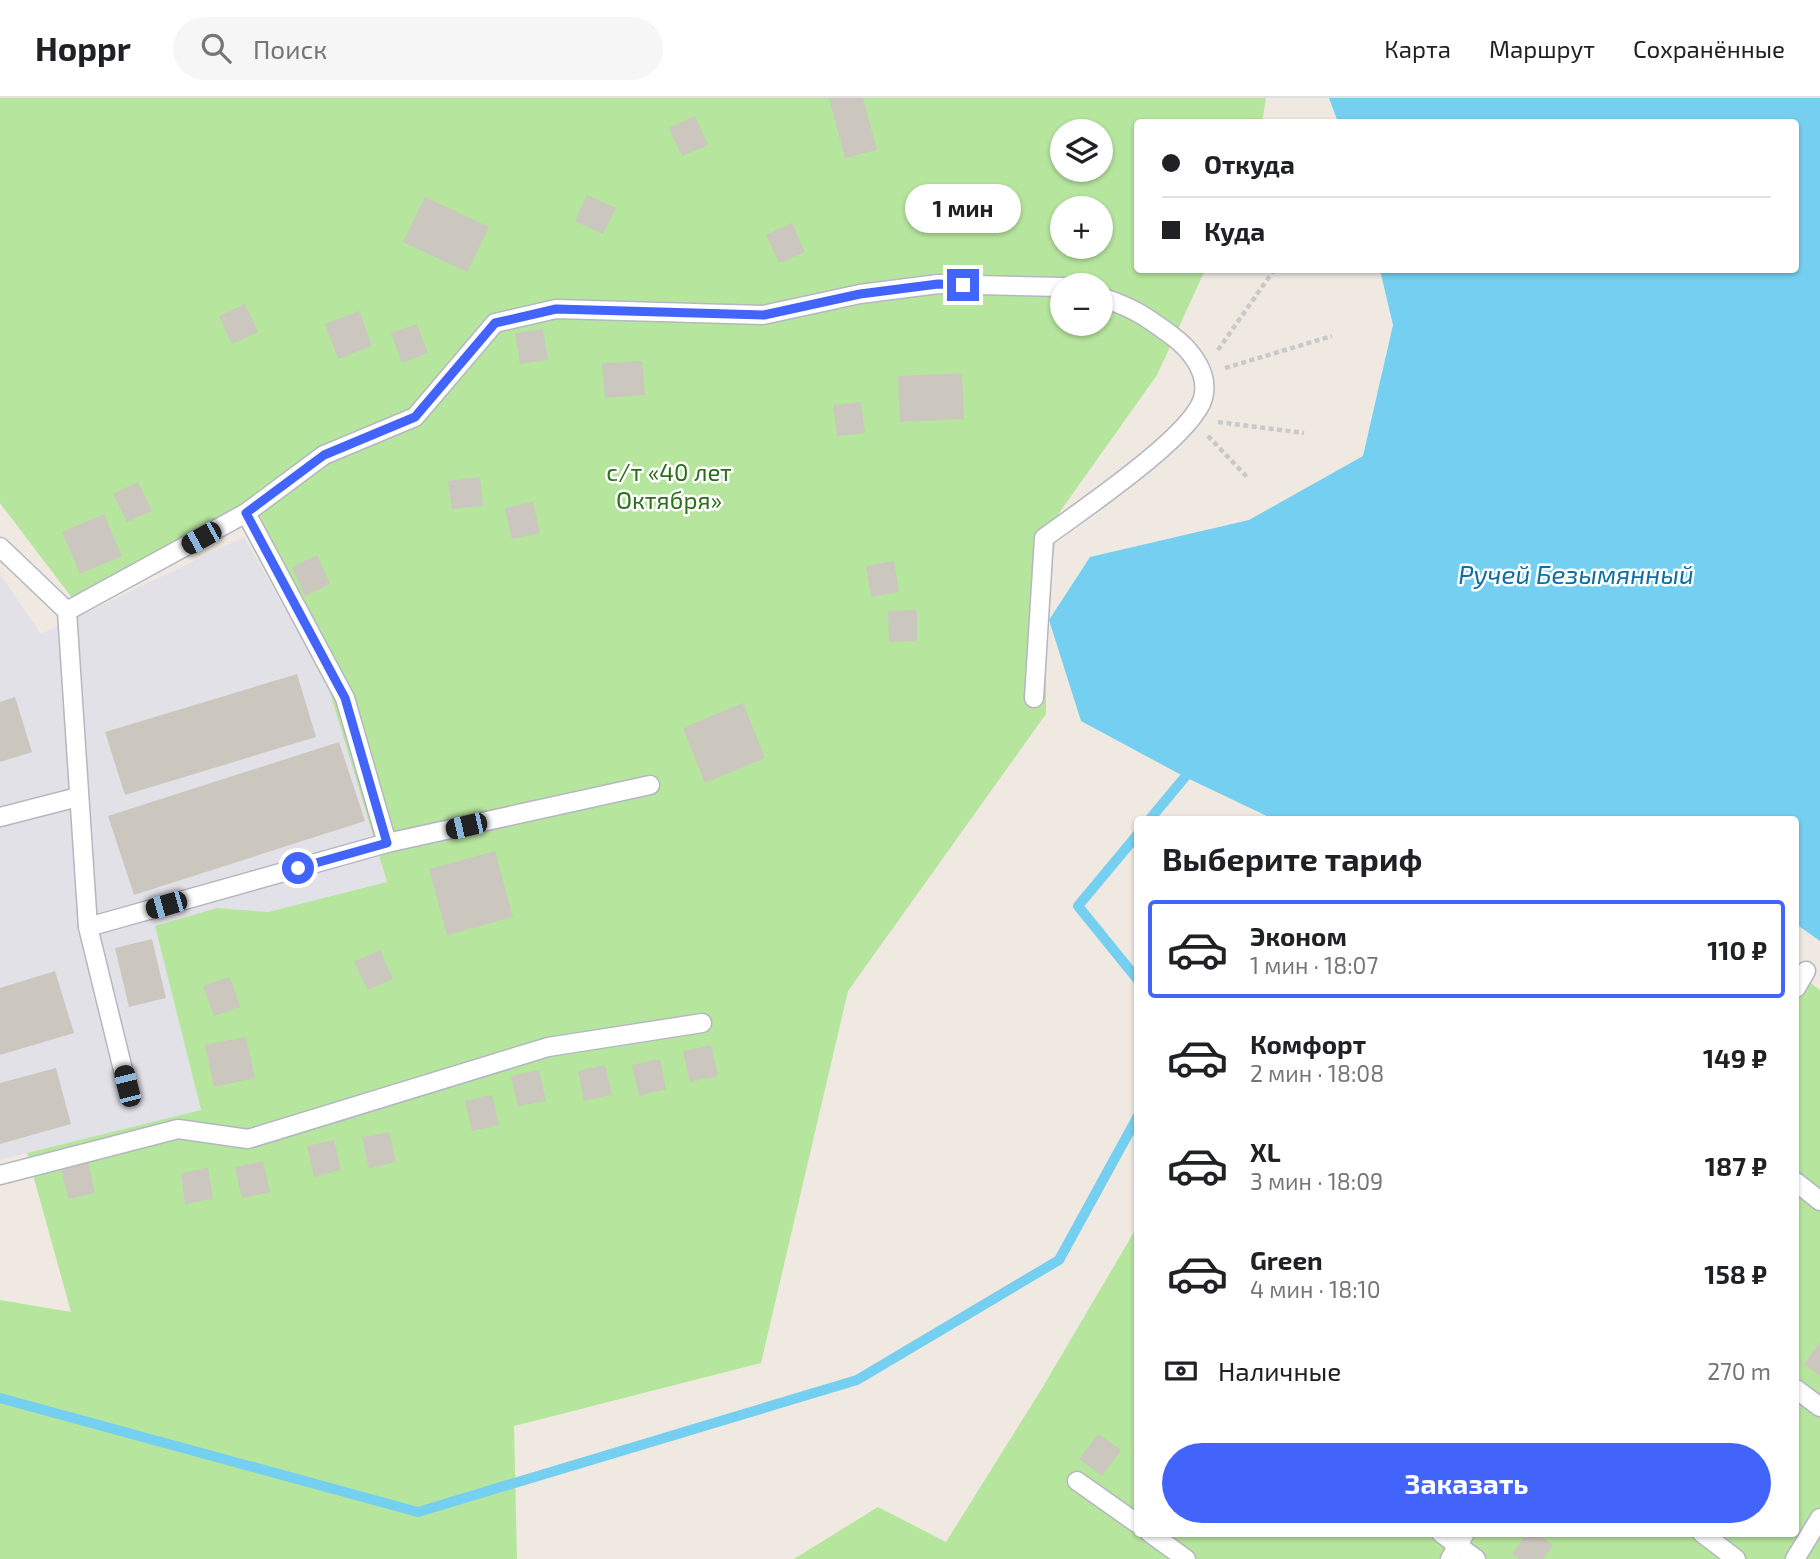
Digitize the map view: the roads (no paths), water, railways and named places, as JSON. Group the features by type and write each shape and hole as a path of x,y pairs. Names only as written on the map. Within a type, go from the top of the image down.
{"lane":[{"path":"67,611 246,513 324,455 415,417 495,323 556,309 764,315 860,294 938,284 1050,287"},
{"path":"1034,698 1044,538 1148,461 1191,419 1203,397 1202,374 1189,349 1135,308 1113,301"},
{"path":"246,513 345,698 387,843"},
{"path":"0,547 67,611 88,927 127,1086"},
{"path":"88,927 387,843 650,785"},
{"path":"0,817 78,797"},
{"path":"1799,983 1806,971"},
{"path":"0,1175 178,1129 248,1139 548,1047 702,1023"},
{"path":"1799,1184 1820,1201"},
{"path":"1799,1392 1820,1407"},
{"path":"1077,1480 1134,1521"},
{"path":"1795,1559 1820,1518"},
{"path":"1156,1537 1186,1559"},
{"path":"1707,1537 1736,1559"},
{"path":"1458,1546 1476,1559"}],"water":[{"name":"Ручей Безымянный","path":"1329,98 1820,98 1820,941 1799,926 1799,816 1267,816 1185,777 1081,721 1049,620 1090,557 1249,520 1363,456 1393,325 1381,273 1799,273 1799,119 1337,119"}],"waterway":[{"path":"1152,816 1185,777"},
{"path":"1134,839 1078,906 1134,975"},
{"path":"0,1398 418,1512 857,1380 1059,1260 1134,1123"}],"park label":[{"name":"с/т «40 лет Октября»","path":"669,487"}]}
